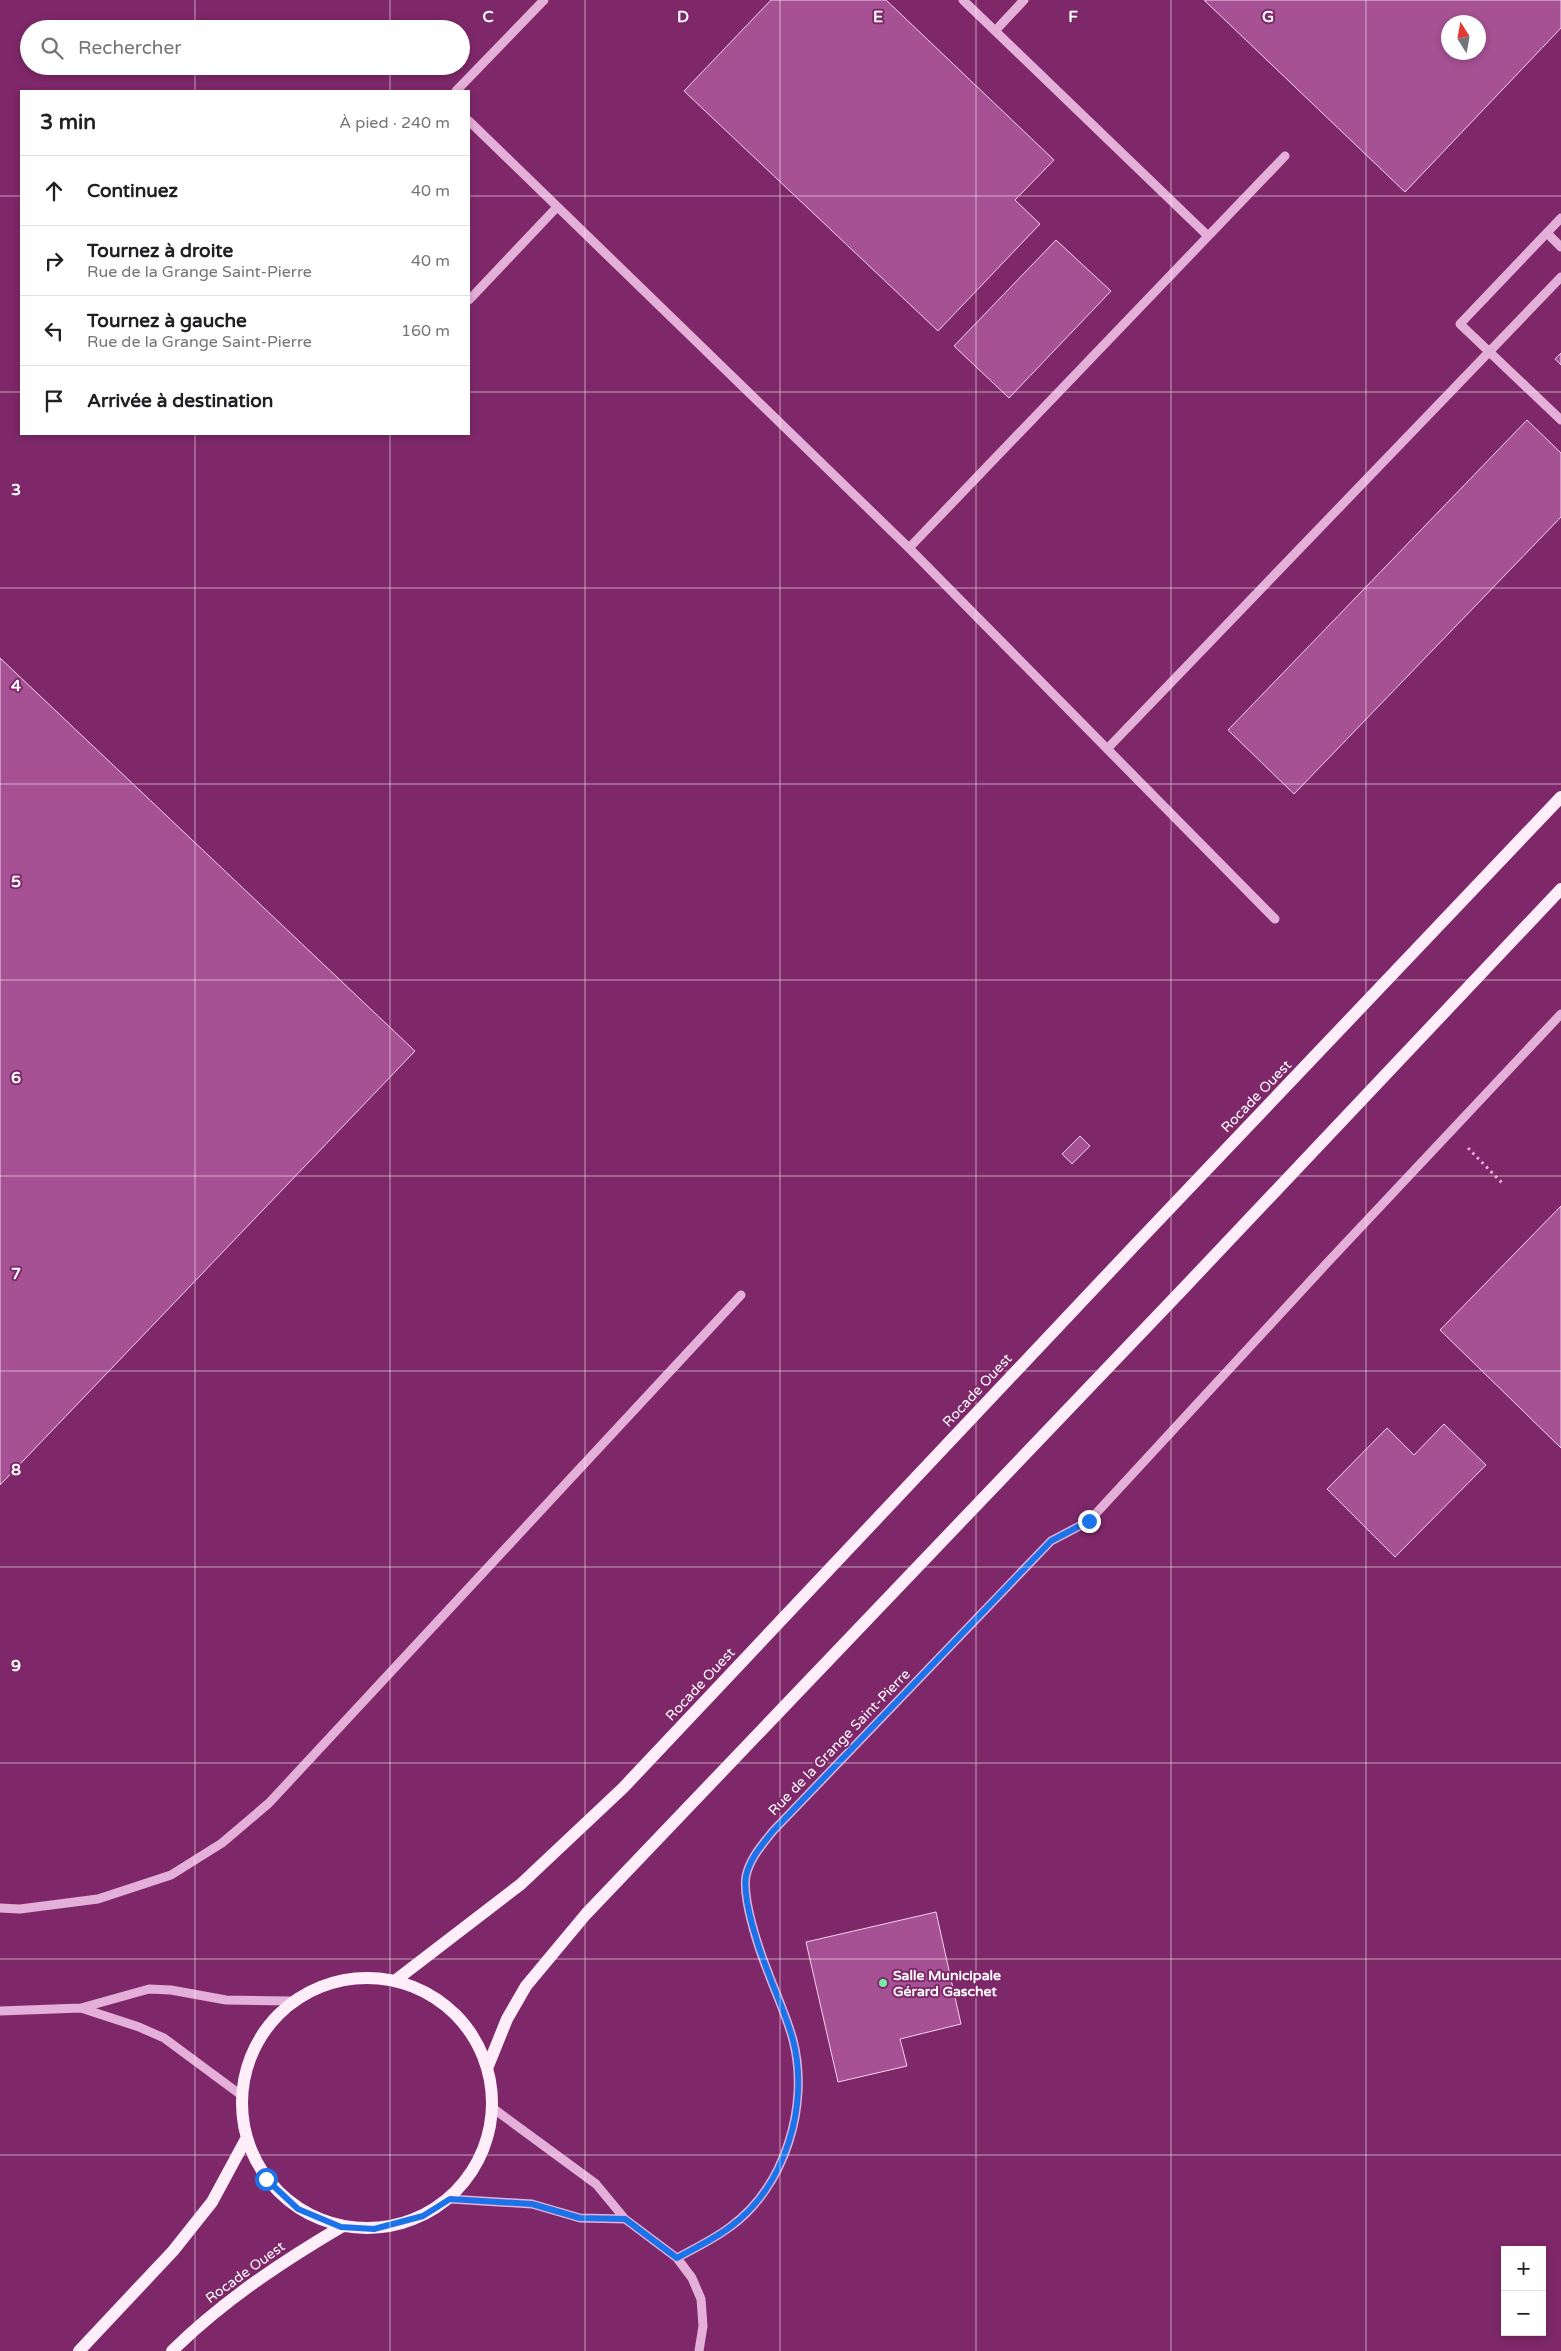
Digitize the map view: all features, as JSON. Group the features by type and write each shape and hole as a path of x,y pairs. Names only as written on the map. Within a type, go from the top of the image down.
{"main road":[{"name":"Rocade Ouest","path":"396,1980 520,1884 623,1788 1561,797"},
{"path":"488,2066 507,2019 526,1986 586,1914 1176,1297 1561,889"},
{"path":"364,1977 396,1980 434,1996 469,2029 488,2066 494,2109 487,2143 473,2172 450,2199 423,2216 374,2229 341,2227 298,2209 266,2179 246,2139 241,2095 246,2067 267,2026 293,2001 328,1984 364,1977"},
{"path":"79,2351 172,2251 212,2202 246,2139"},
{"name":"Rocade Ouest","path":"172,2351 200,2324 248,2286 341,2227"}],"street":[{"path":"457,90 544,0"},
{"path":"963,0 1208,236"},
{"path":"995,31 1024,0"},
{"path":"470,122 909,548 1275,919"},
{"path":"909,548 1285,156"},
{"path":"470,299 557,207"},
{"path":"1561,218 1460,324 1561,420"},
{"path":"1547,233 1561,247"},
{"path":"1107,749 1561,277"},
{"name":"Rue de la Grange Saint-Pierre","path":"677,2258 730,2227 747,2212 766,2190 792,2136 798,2111 799,2078 793,2040 761,1953 747,1900 746,1877 753,1856 773,1831 1051,1541 1089,1521 1561,1014"},
{"path":"0,1908 20,1909 98,1899 171,1875 222,1843 269,1804 741,1295"},
{"path":"0,2011 81,2008 149,1989 171,1990 226,2000 293,2001"},
{"path":"81,2008 139,2027 164,2038 241,2095"},
{"path":"494,2109 596,2184 625,2219 677,2258 692,2278 701,2299 703,2326 699,2351"},
{"path":"450,2199 532,2204 580,2218 625,2219"}],"path":[{"path":"1451,1131 1504,1185"}],"building":[{"path":"771,0 886,0 1054,160 1015,200 1040,224 938,331 684,91"},
{"path":"1204,0 1561,0 1561,28 1405,192"},
{"path":"1056,240 1111,291 1009,398 954,346"},
{"path":"1561,353 1561,365 1555,359"},
{"path":"1527,420 1561,453 1561,517 1294,794 1228,730"},
{"path":"0,658 415,1051 0,1485"},
{"path":"1080,1136 1090,1146 1072,1164 1062,1154"},
{"path":"1561,1206 1561,1448 1440,1330"},
{"path":"1444,1424 1486,1465 1395,1557 1327,1489 1387,1428 1414,1455"},
{"name":"Salle Municipale Gérard Gaschet","path":"936,1912 961,2024 900,2039 907,2066 838,2082 806,1942"}],"place":[{"name":"Salle Municipale Gérard Gaschet","path":"883,1983"}],"route":[{"path":"266,2179 298,2209 341,2227 374,2229 423,2216 450,2199 532,2204 580,2218 625,2219 677,2258 730,2227 747,2212 766,2190 792,2136 798,2111 799,2078 793,2040 761,1953 747,1900 746,1877 753,1856 773,1831 1051,1541 1089,1521"}]}
